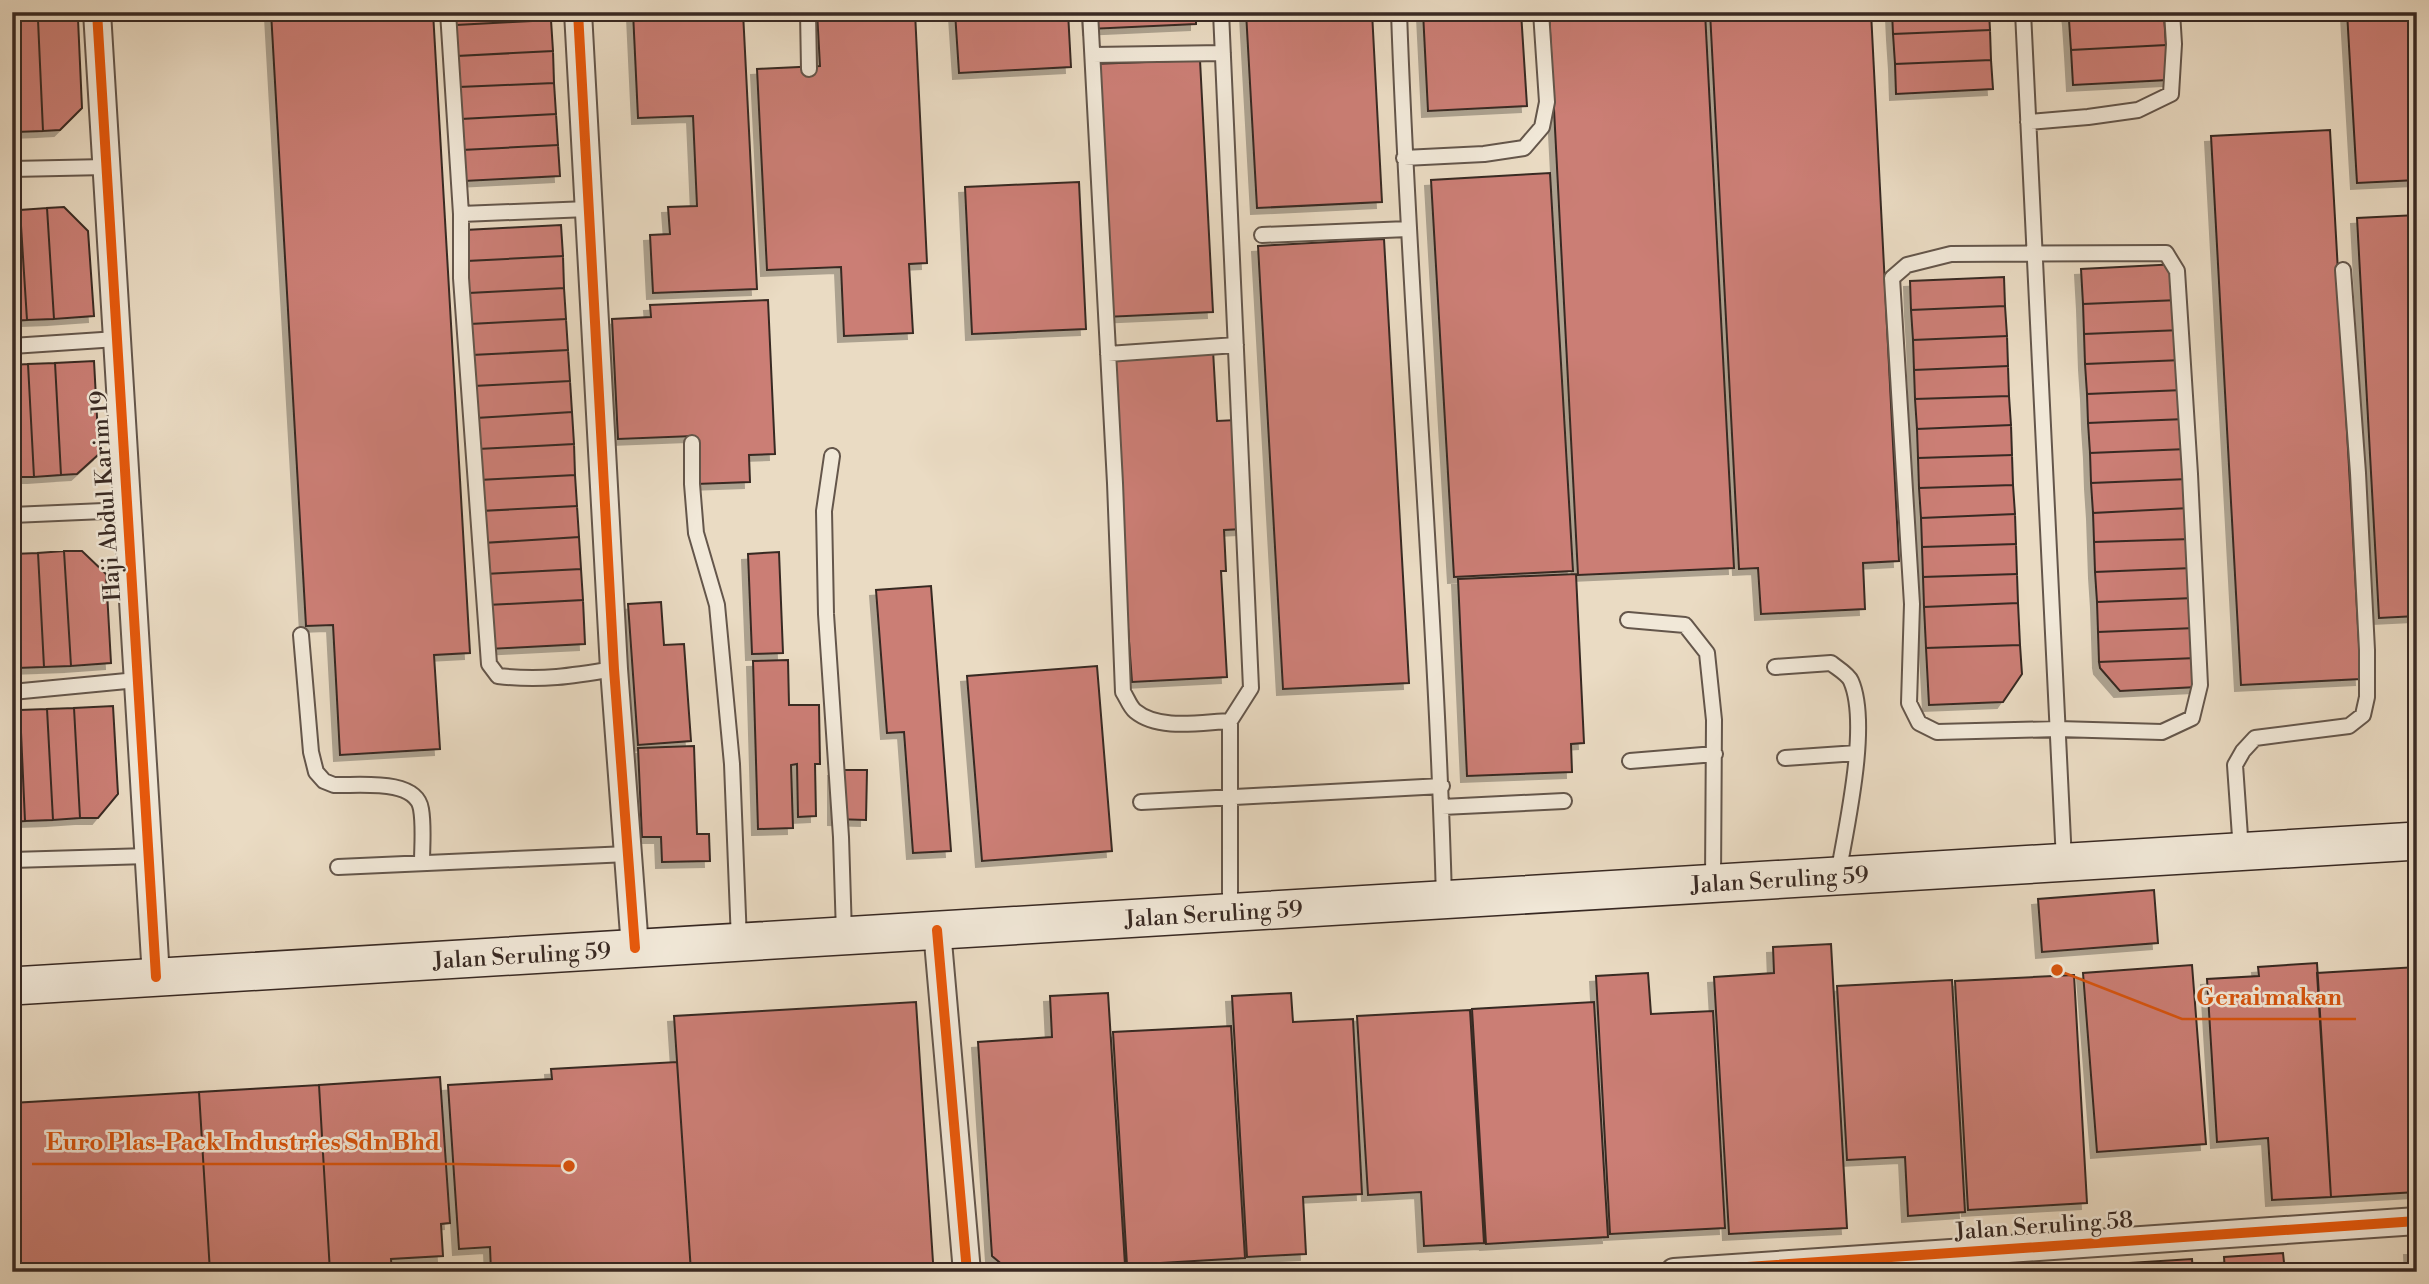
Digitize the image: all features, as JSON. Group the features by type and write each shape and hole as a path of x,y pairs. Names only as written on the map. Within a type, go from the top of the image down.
{"main road":[{"name":"Jalan Seruling 59","path":"12,986 2417,841"}],"street":[{"name":"Haji Abdul Karim 19","path":"97,12 156,977"},
{"path":"578,12 614,669 635,948"},
{"path":"937,930 967,1272"},
{"name":"Jalan Seruling 58","path":"1674,1272 2417,1220"}],"lane":[{"path":"448,12 461,214 461,278 489,664 498,676 522,679 548,679 614,669"},
{"path":"808,12 809,69"},
{"path":"1090,12 1123,692 1133,710 1151,720 1230,720"},
{"path":"1221,12 1251,688 1230,720 1230,913"},
{"path":"1399,12 1404,158 1442,786 1444,900"},
{"path":"1404,158 1484,154 1524,148 1542,127 1547,102 1541,12"},
{"path":"2023,12 2064,862"},
{"path":"2028,122 2138,110 2171,94 2174,44 2172,12"},
{"path":"1093,55 1223,53"},
{"path":"12,169 106,167"},
{"path":"461,214 589,209"},
{"path":"1262,235 1408,229"},
{"path":"2166,253 2177,271 2200,685 2192,718 2162,732 2058,729 1937,732 1919,723 1909,703 1912,604 1892,278 1907,265 1951,254 2166,253"},
{"path":"2241,852 2235,765 2243,751 2255,738 2349,726 2363,715 2367,697 2358,473 2343,270"},
{"path":"12,346 117,340"},
{"path":"1108,354 1236,345"},
{"path":"692,443 696,533 717,605 732,764 739,942"},
{"path":"832,456 824,511 826,614 841,837 844,936"},
{"path":"12,515 127,510"},
{"path":"1628,620 1685,625 1707,653 1715,754 1713,884"},
{"path":"301,635 311,752 316,772 324,781 334,785 402,788 415,795 421,807 422,863"},
{"path":"1775,667 1831,663 1851,679 1857,711 1857,753 1838,876"},
{"path":"12,692 138,680"},
{"path":"1785,758 1857,753"},
{"path":"1630,761 1715,754"},
{"path":"1141,802 1442,786"},
{"path":"1442,807 1564,800"},
{"path":"338,867 628,854"},
{"path":"12,860 148,856"}],"building":[{"path":"271,12 433,12 470,653 434,655 440,749 340,755 333,625 306,626"},
{"path":"455,12 551,12 551,20 456,25"},
{"path":"633,12 743,12 757,289 653,293 650,235 670,234 668,207 697,206 693,116 638,118"},
{"path":"817,12 915,12 927,263 909,264 913,333 844,336 841,267 767,270 757,69 820,66"},
{"path":"955,12 1068,12 1071,67 959,73"},
{"path":"1088,12 1196,12 1196,24 1089,29"},
{"path":"1246,12 1372,12 1382,202 1257,208"},
{"path":"1423,12 1521,12 1527,106 1428,111"},
{"path":"1549,12 1705,12 1734,568 1578,575"},
{"path":"1710,12 1871,12 1899,561 1863,563 1865,609 1761,614 1758,568 1739,569"},
{"path":"1892,12 1989,12 1990,30 1893,34"},
{"path":"2068,12 2164,12 2164,15 2069,20"},
{"path":"2347,12 2417,12 2417,180 2357,183"},
{"path":"2164,15 2166,45 2071,50 2069,20"},
{"path":"78,19 82,108 60,130 43,131 38,20"},
{"path":"38,20 43,131 16,132 12,21"},
{"path":"551,20 553,51 457,56 456,25"},
{"path":"1990,30 1991,60 1895,64 1893,34"},
{"path":"2166,45 2168,80 2073,85 2071,50"},
{"path":"12,47 16,132 12,132"},
{"path":"553,51 554,83 459,87 457,56"},
{"path":"1200,60 1213,312 1105,317 1092,64"},
{"path":"1991,60 1993,89 1896,94 1895,64"},
{"path":"554,83 556,114 461,119 459,87"},
{"path":"556,114 558,145 462,150 461,119"},
{"path":"2330,130 2361,679 2241,685 2211,136"},
{"path":"558,145 560,176 464,181 462,150"},
{"path":"1550,173 1573,571 1454,577 1431,180"},
{"path":"1079,182 1086,329 972,334 965,187"},
{"path":"64,207 88,231 94,316 54,319 47,208"},
{"path":"47,208 54,319 27,320 20,210"},
{"path":"12,210 20,210 27,320 12,321"},
{"path":"2417,215 2417,616 2379,618 2357,218"},
{"path":"561,225 563,256 467,261 465,230"},
{"path":"1384,239 1409,683 1283,689 1258,246"},
{"path":"563,256 564,288 469,293 467,261"},
{"path":"2178,264 2179,300 2083,304 2081,269"},
{"path":"2004,277 2005,306 1911,310 1910,281"},
{"path":"564,288 566,319 470,324 469,293"},
{"path":"768,300 775,454 749,455 750,482 696,484 693,436 618,439 612,319 651,317 650,305"},
{"path":"2179,300 2181,330 2084,334 2083,304"},
{"path":"2005,306 2007,336 1913,340 1911,310"},
{"path":"566,319 568,350 472,355 470,324"},
{"path":"2181,330 2182,360 2085,364 2084,334"},
{"path":"2007,336 2008,366 1914,370 1913,340"},
{"path":"568,350 570,381 474,386 472,355"},
{"path":"1213,350 1217,421 1237,420 1243,529 1224,530 1226,571 1221,571 1227,677 1132,682 1108,355"},
{"path":"2182,360 2183,390 2087,394 2085,364"},
{"path":"94,361 99,454 77,474 61,475 55,363"},
{"path":"55,363 61,475 34,477 28,364"},
{"path":"28,364 34,477 12,477 12,365"},
{"path":"2008,366 2009,396 1915,399 1914,370"},
{"path":"570,381 572,412 476,418 474,386"},
{"path":"2183,390 2185,419 2088,423 2087,394"},
{"path":"2009,396 2011,425 1917,429 1915,399"},
{"path":"572,412 574,444 478,449 476,418"},
{"path":"2185,419 2187,449 2090,453 2088,423"},
{"path":"2011,425 2012,455 1918,458 1917,429"},
{"path":"574,444 575,475 479,480 478,449"},
{"path":"2187,449 2188,479 2091,483 2090,453"},
{"path":"2012,455 2013,485 1919,488 1918,458"},
{"path":"575,475 577,506 481,511 479,480"},
{"path":"2188,479 2189,508 2093,513 2091,483"},
{"path":"2013,485 2015,514 1921,518 1919,488"},
{"path":"577,506 579,537 483,543 481,511"},
{"path":"2189,508 2191,539 2094,542 2093,513"},
{"path":"2015,514 2016,544 1922,547 1921,518"},
{"path":"579,537 581,569 485,574 483,543"},
{"path":"2191,539 2192,568 2095,572 2094,542"},
{"path":"2016,544 2017,574 1923,577 1922,547"},
{"path":"64,551 71,666 44,667 38,553"},
{"path":"64,551 82,551 106,574 111,663 71,666"},
{"path":"779,552 783,653 752,654 748,554"},
{"path":"38,553 44,667 17,668 12,554"},
{"path":"2192,568 2193,598 2097,602 2095,572"},
{"path":"581,569 583,600 487,605 485,574"},
{"path":"1576,574 1584,743 1571,744 1572,772 1467,776 1458,579"},
{"path":"2017,574 2018,603 1924,607 1923,577"},
{"path":"12,580 17,668 12,669"},
{"path":"931,586 951,851 913,853 904,732 887,733 876,590"},
{"path":"2193,598 2195,628 2098,632 2097,602"},
{"path":"583,600 585,644 489,649 487,605"},
{"path":"661,602 664,645 684,644 691,741 638,745 628,604"},
{"path":"2018,603 2020,645 1926,648 1924,607"},
{"path":"2195,628 2196,658 2099,662 2098,632"},
{"path":"2020,645 2022,674 2003,702 1929,705 1926,648"},
{"path":"2196,658 2197,687 2120,691 2100,668 2099,662"},
{"path":"788,660 789,705 819,705 820,764 815,764 816,816 798,817 797,764 791,765 793,828 758,829 753,661"},
{"path":"1097,666 1112,851 982,861 967,676"},
{"path":"113,706 118,794 98,818 80,818 74,708"},
{"path":"74,708 80,818 53,820 47,709"},
{"path":"47,709 53,820 25,821 20,710"},
{"path":"20,710 25,821 12,822 12,711"},
{"path":"694,746 697,834 709,834 710,861 662,862 661,837 642,837 638,748"},
{"path":"834,770 867,770 866,820 834,819"},
{"path":"2154,890 2158,943 2042,952 2038,899"},
{"path":"1831,944 1847,1228 1729,1234 1714,977 1774,973 1773,947"},
{"path":"2317,963 2331,1197 2272,1200 2268,1138 2217,1142 2207,979 2259,976 2258,967"},
{"path":"2192,965 2206,1144 2097,1152 2083,973"},
{"path":"2417,967 2417,1192 2331,1197 2317,973"},
{"path":"1648,973 1651,1014 1713,1011 1725,1228 1610,1234 1596,976"},
{"path":"2074,975 2087,1203 1968,1210 1955,981"},
{"path":"1952,980 1965,1212 1908,1216 1905,1157 1847,1160 1837,986"},
{"path":"1108,993 1125,1265 1011,1272 992,1256 978,1042 1052,1037 1050,996"},
{"path":"1291,993 1293,1022 1353,1019 1362,1194 1303,1197 1306,1254 1247,1257 1232,996"},
{"path":"916,1002 933,1262 922,1272 691,1272 674,1016"},
{"path":"1594,1002 1608,1237 1486,1244 1472,1009"},
{"path":"1470,1010 1484,1243 1424,1246 1421,1192 1368,1195 1357,1016"},
{"path":"1231,1026 1245,1258 1127,1265 1113,1032"},
{"path":"677,1062 691,1272 491,1272 490,1247 459,1249 448,1085 552,1079 551,1069"},
{"path":"440,1077 450,1223 441,1224 443,1256 391,1259 392,1272 330,1272 319,1085"},
{"path":"319,1085 330,1272 210,1272 199,1092"},
{"path":"199,1092 210,1272 12,1272 12,1103"},
{"path":"2410,1249 2417,1249 2417,1272 2411,1272"},
{"path":"2283,1253 2285,1272 2225,1272 2224,1257"},
{"path":"2192,1259 2193,1272 2051,1272 2050,1268"},
{"path":"2045,1269 2045,1272 1991,1272"}],"cycle path":[{"path":"97,12 156,977"},
{"path":"578,12 614,669 635,948"},
{"path":"937,930 967,1272"},
{"path":"1674,1272 2417,1221"}],"place":[{"name":"Gerai makan","path":"2057,970"},
{"name":"Euro Plas-Pack Industries Sdn Bhd","path":"569,1166"}]}
